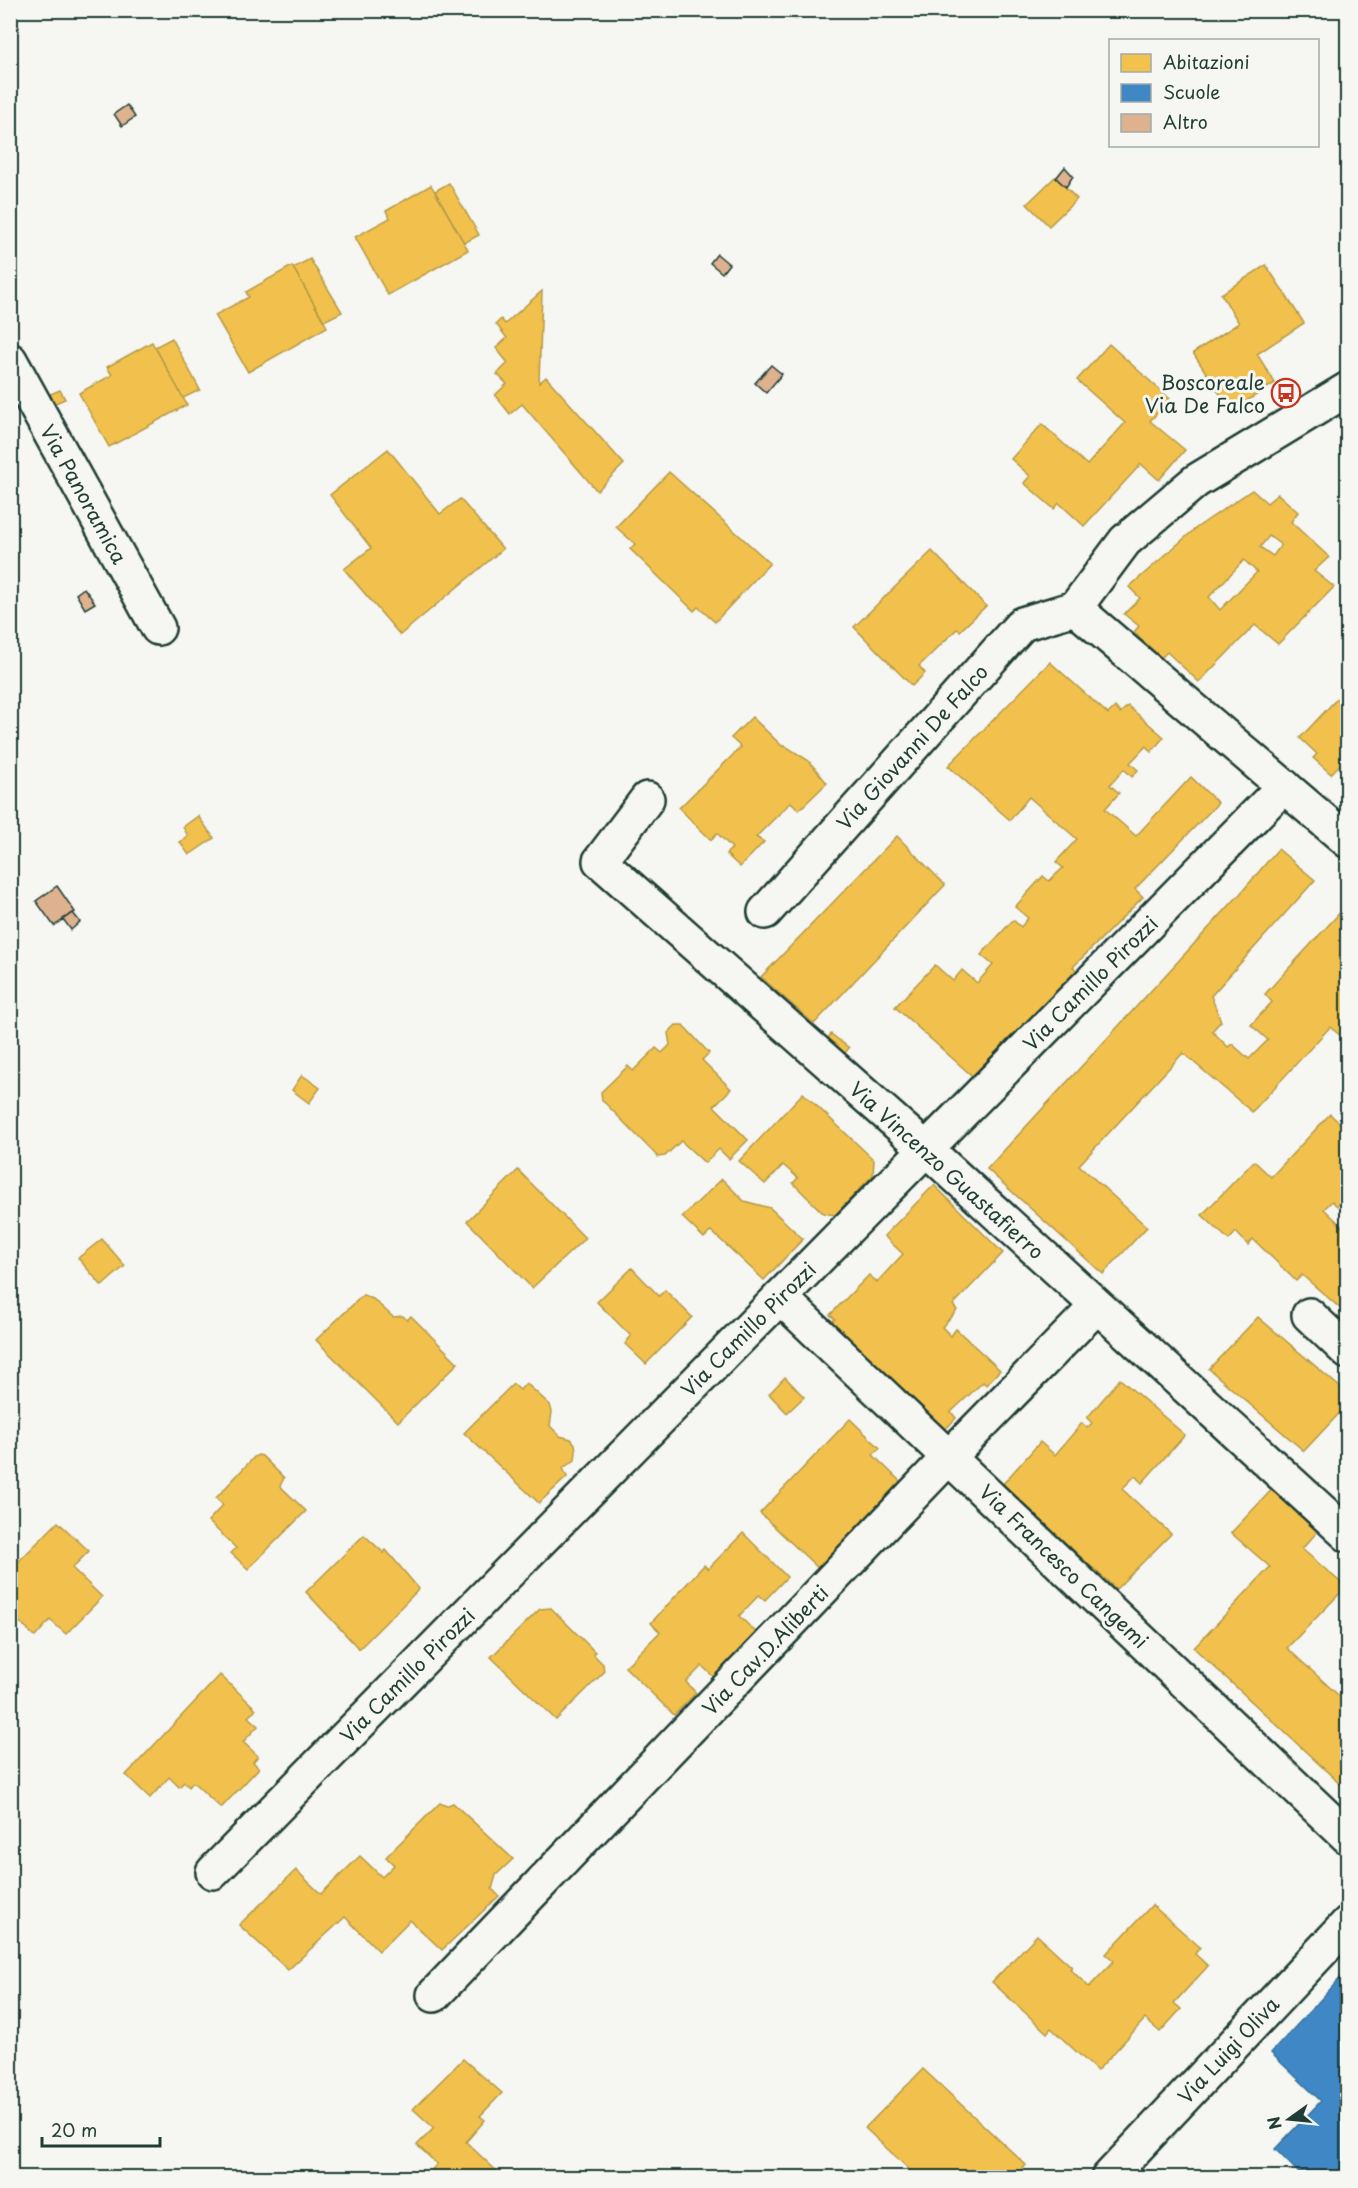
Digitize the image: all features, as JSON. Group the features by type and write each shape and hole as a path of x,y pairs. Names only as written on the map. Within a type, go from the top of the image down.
{"street":[{"name":"Via Panoramica","path":"10,360 158,628"},
{"path":"1347,389 1196,482 1125,541 1075,608 1347,841"},
{"name":"Via Giovanni De Falco","path":"765,912 1022,624 1075,608"},
{"name":"Via Camillo Pirozzi","path":"213,1872 1284,786"},
{"name":"Via Vincenzo Guastafierro","path":"647,799 600,861 926,1149 1347,1535"},
{"name":"Via Francesco Cangemi","path":"780,1297 1347,1837"},
{"name":"Via Cav.D.Aliberti","path":"434,1995 949,1457 1097,1306"},
{"path":"1309,1315 1347,1352"},
{"name":"Via Luigi Oliva","path":"1108,2178 1347,1923"}],"building: Abitazioni":[{"path":"1055,177 1077,199 1049,226 1027,204"},
{"path":"449,183 479,235 464,243 435,191"},
{"path":"431,185 468,250 388,295 355,237 390,218 386,211"},
{"path":"310,259 342,312 324,321 293,268"},
{"path":"1266,265 1304,323 1257,354 1275,383 1231,411 1193,353 1239,323 1221,294"},
{"path":"292,266 327,327 248,372 215,315 249,297 246,292"},
{"path":"542,291 539,383 546,377 624,464 597,491 522,404 510,414 495,395 507,384 497,374 508,363 496,348 507,338 496,324 501,319 505,324"},
{"path":"172,338 200,390 183,398 155,347"},
{"path":"152,342 187,405 109,447 79,393 112,375 107,367"},
{"path":"1109,344 1170,399 1150,421 1185,450 1159,480 1141,464 1084,526 1059,503 1054,509 1024,483 1030,476 1011,459 1042,424 1087,465 1125,423 1077,380"},
{"path":"60,390 65,399 53,404 48,395"},
{"path":"388,449 440,514 460,499 503,549 400,635 344,569 371,548 330,495"},
{"path":"669,472 770,563 715,622 698,607 694,611 630,549 635,544 616,527"},
{"path":"1252,490 1267,503 1278,494 1298,512 1291,522 1329,557 1314,571 1334,587 1278,644 1255,625 1199,682 1167,652 1161,658 1134,632 1139,626 1124,614 1140,598 1129,587 1196,528","holes":["1269,536 1281,545 1273,556 1260,547","1244,560 1257,572 1220,610 1209,597"]},
{"path":"932,551 986,606 960,631 957,629 919,666 925,673 912,686 854,627"},
{"path":"1050,662 1108,714 1115,707 1120,713 1128,706 1164,737 1151,752 1146,746 1130,763 1138,770 1132,777 1124,769 1110,785 1119,793 1105,809 1136,836 1191,777 1218,803 1135,889 1143,897 1073,967 1080,973 980,1083 895,1007 935,965 953,981 962,970 977,983 993,965 981,955 1013,920 1021,927 1028,918 1015,907 1043,876 1049,881 1063,868 1056,862 1077,839 1029,797 1010,820 948,766"},
{"path":"1348,687 1348,756 1331,774 1313,758 1317,754 1300,738"},
{"path":"752,717 783,747 784,745 809,761 827,783 799,810 791,802 756,837 764,842 740,867 726,854 732,848 717,833 711,840 679,808 741,747 731,738"},
{"path":"198,816 214,838 189,855 180,842 188,836 183,827"},
{"path":"897,836 945,885 814,1024 761,977"},
{"path":"1278,849 1315,880 1211,996 1221,1021 1212,1031 1228,1047 1232,1044 1249,1059 1268,1040 1251,1025 1272,1002 1265,994 1348,904 1348,1042 1330,1027 1252,1112 1183,1053 1079,1165 1147,1227 1103,1274 987,1169 1240,894"},
{"path":"676,1025 683,1025 709,1053 702,1060 731,1089 714,1106 748,1140 729,1159 719,1149 705,1163 681,1141 665,1156 658,1157 602,1100 601,1092 628,1066 633,1071 656,1048 662,1053 670,1045 668,1033"},
{"path":"831,1034 849,1048 835,1066 817,1052"},
{"path":"302,1075 320,1088 309,1103 292,1090"},
{"path":"803,1093 874,1160 873,1175 835,1215 823,1213 793,1183 798,1178 783,1165 765,1184 739,1161"},
{"path":"1330,1114 1348,1131 1348,1195 1337,1206 1332,1201 1324,1209 1346,1230 1348,1228 1348,1315 1302,1275 1296,1281 1253,1239 1248,1245 1236,1232 1229,1240 1202,1215 1254,1161 1271,1177"},
{"path":"518,1170 585,1238 532,1288 467,1221"},
{"path":"722,1179 744,1201 770,1208 803,1239 764,1280 711,1231 704,1238 682,1217"},
{"path":"934,1185 1003,1253 953,1305 957,1310 942,1327 951,1336 956,1329 1000,1370 986,1385 983,1382 951,1412 956,1418 944,1431 831,1322 835,1319 830,1315 869,1275 877,1282 903,1254 884,1236"},
{"path":"102,1239 125,1266 102,1286 78,1258"},
{"path":"632,1268 659,1296 665,1290 692,1317 646,1364 625,1344 631,1336 597,1302"},
{"path":"363,1295 373,1299 393,1317 403,1316 407,1320 411,1316 458,1363 398,1422 316,1340"},
{"path":"1258,1317 1348,1394 1348,1404 1304,1451 1209,1369"},
{"path":"785,1377 804,1397 787,1413 769,1394"},
{"path":"1120,1379 1185,1435 1142,1483 1135,1476 1122,1489 1171,1534 1116,1589 1002,1485 1040,1442 1055,1455 1082,1423 1087,1428 1092,1423 1087,1418"},
{"path":"526,1383 550,1405 552,1412 550,1426 560,1436 571,1439 576,1451 575,1460 563,1468 567,1477 539,1503 464,1433 513,1384 520,1390"},
{"path":"850,1419 880,1448 873,1455 904,1485 821,1571 760,1513"},
{"path":"258,1455 262,1456 284,1478 280,1486 306,1511 248,1569 231,1553 236,1548 208,1521 223,1505 216,1498"},
{"path":"1279,1482 1326,1522 1302,1549 1346,1587 1287,1648 1348,1704 1348,1791 1194,1648 1270,1567 1231,1533"},
{"path":"58,1522 89,1551 72,1568 102,1597 66,1634 50,1620 35,1637 10,1613 10,1570"},
{"path":"743,1533 787,1577 765,1600 759,1595 739,1616 763,1639 720,1683 702,1666 686,1682 696,1693 674,1715 625,1667 660,1632 651,1623 704,1565 708,1569"},
{"path":"364,1535 384,1553 386,1550 419,1589 359,1649 306,1592"},
{"path":"551,1608 595,1652 593,1654 603,1664 604,1672 556,1720 491,1657 540,1609"},
{"path":"220,1675 256,1709 248,1717 258,1726 243,1742 258,1756 253,1762 259,1768 221,1808 193,1782 189,1787 184,1782 179,1787 169,1777 150,1798 126,1775"},
{"path":"440,1803 446,1806 453,1803 513,1859 496,1875 492,1889 499,1896 442,1950 410,1920 379,1951 345,1917 288,1970 239,1925 296,1870 321,1894 360,1856 382,1877 394,1865 386,1857"},
{"path":"1152,1905 1200,1947 1195,1954 1208,1966 1174,2003 1181,2009 1160,2032 1145,2019 1097,2071 1051,2028 1047,2033 992,1982 1037,1935 1072,1967 1070,1969 1089,1987 1114,1961 1106,1954"},
{"path":"463,2059 502,2093 480,2116 485,2120 466,2142 504,2178 424,2178 437,2164 417,2145 434,2128 413,2109"},
{"path":"923,2069 1026,2165 1015,2178 907,2178 912,2172 865,2128"}],"building: Scuole":[{"path":"1348,1970 1348,2178 1304,2178 1275,2149 1321,2101 1271,2053"}],"building: Altro":[{"path":"777,10 800,10 796,19"},
{"path":"10,14 19,28 10,33"},
{"path":"127,105 135,117 122,126 114,114"},
{"path":"1065,167 1073,176 1066,187 1056,178"},
{"path":"717,254 729,264 722,273 710,263"},
{"path":"771,365 782,374 766,393 755,383"},
{"path":"84,588 95,603 85,609 76,594"},
{"path":"57,886 75,912 54,926 36,901"},
{"path":"73,913 80,922 71,930 63,919"}],"place":[{"name":"Boscoreale Via De Falco","path":"1286,393"}]}
